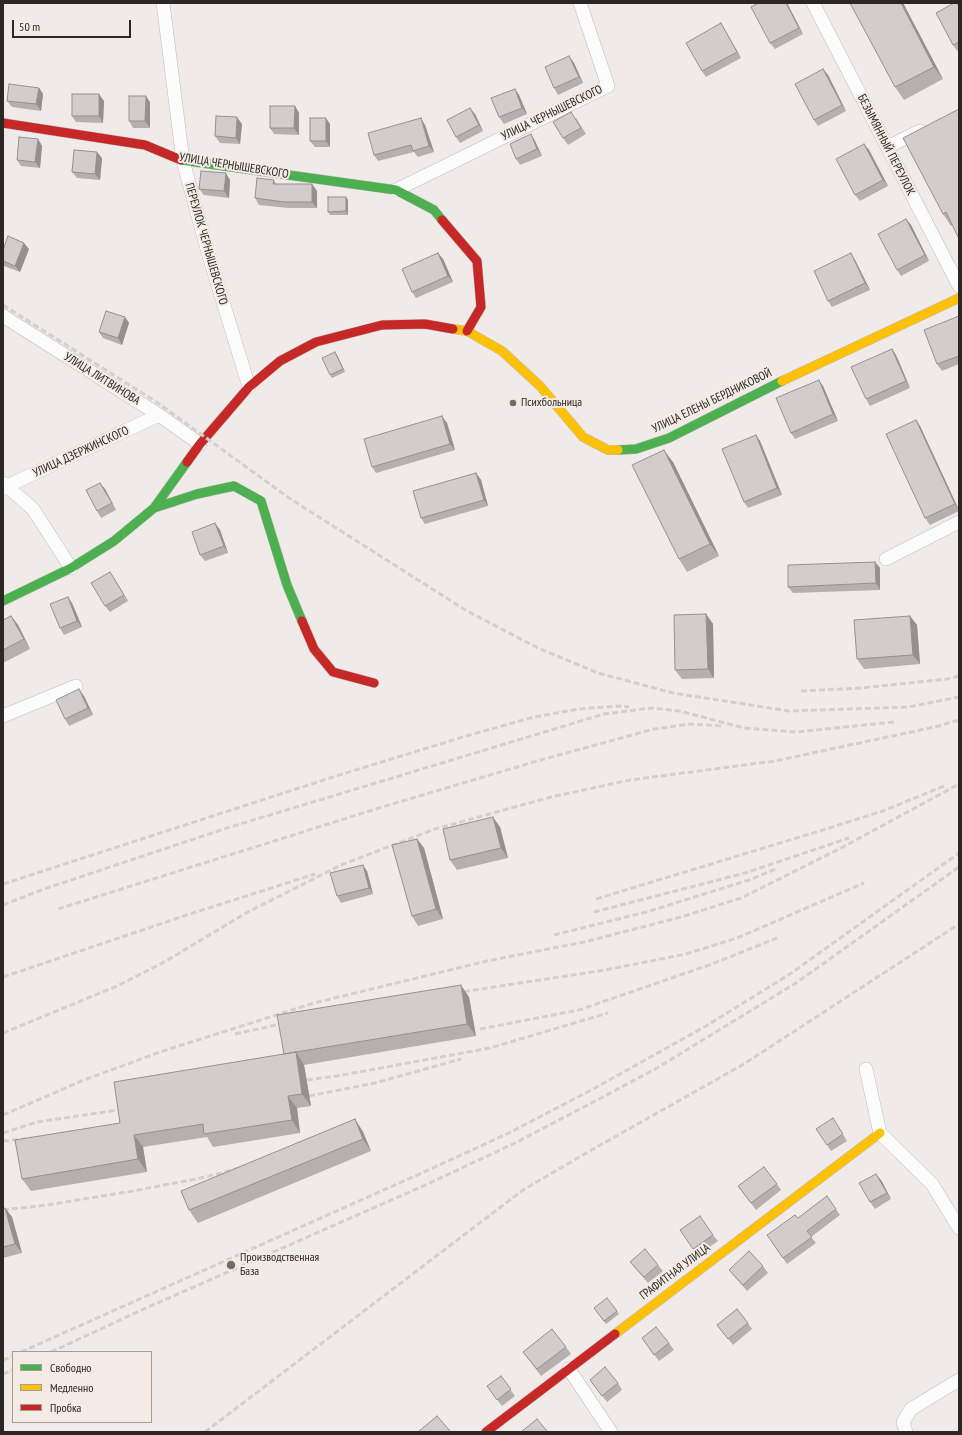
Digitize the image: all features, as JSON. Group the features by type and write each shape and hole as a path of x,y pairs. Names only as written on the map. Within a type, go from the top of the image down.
{"street":[{"name":"ПЕРЕУЛОК ЧЕРНЫШЕВСКОГО","path":"163,3 183,161 208,256 249,387"},
{"name":"УЛИЦА ЧЕРНЫШЕВСКОГО","path":"396,190 608,86 580,3"},
{"name":"БЕЗЫМЯННЫЙ ПЕРЕУЛОК","path":"813,3 959,286"},
{"name":"УЛИЦА ЧЕРНЫШЕВСКОГО","path":"3,123 145,145 183,161 396,190 434,210 477,260 481,306 467,331"},
{"path":"887,147 933,124"},
{"name":"УЛИЦА ЕЛЕНЫ БЕРДНИКОВОЙ","path":"3,601 71,568 114,541 154,508 200,444 249,387 280,361 316,342 382,325 425,324 467,331 502,351 535,381 584,437 608,450 636,449 669,438 751,396 959,298"},
{"name":"УЛИЦА ЛИТВИНОВА","path":"3,316 159,415 200,444"},
{"name":"УЛИЦА ДЗЕРЖИНСКОГО","path":"4,486 159,415"},
{"path":"4,486 33,509 71,568"},
{"path":"154,508 197,494 234,486 261,501 287,585 314,649 333,672 374,683"},
{"path":"886,559 959,522"},
{"path":"3,716 76,686"},
{"path":"866,1069 880,1133 932,1184 959,1228"},
{"name":"ГРАФИТНАЯ УЛИЦА","path":"486,1432 880,1133"},
{"path":"569,1369 611,1432"},
{"path":"906,1432 903,1422 911,1409 959,1380"}],"building":[{"path":"758,3 786,3 799,28 770,43 751,7"},
{"path":"850,3 901,3 934,67 895,87"},
{"path":"954,3 957,3 959,7 959,42 953,45 936,13"},
{"path":"721,23 737,52 702,71 686,43"},
{"path":"569,56 579,77 554,88 545,67"},
{"path":"823,69 842,105 814,120 795,84"},
{"path":"9,84 39,88 36,104 7,101"},
{"path":"515,89 522,108 499,117 491,98"},
{"path":"72,94 99,94 99,116 72,116"},
{"path":"129,96 146,96 145,121 129,121"},
{"path":"270,106 295,106 294,128 270,128"},
{"path":"470,108 479,125 456,137 447,120"},
{"path":"959,109 959,239 946,212 943,214 903,138"},
{"path":"571,112 581,128 563,138 553,122"},
{"path":"216,116 237,117 236,138 215,136"},
{"path":"310,118 326,118 326,141 310,141"},
{"path":"421,118 429,146 413,151 411,145 374,155 368,133"},
{"path":"531,134 537,149 516,159 510,144"},
{"path":"19,137 38,139 35,162 17,160"},
{"path":"864,144 883,180 855,195 836,159"},
{"path":"74,150 97,152 95,174 72,172"},
{"path":"201,171 226,173 224,191 199,189"},
{"path":"257,178 274,180 273,184 312,184 312,202 284,202 255,198"},
{"path":"328,197 346,197 346,211 328,212"},
{"path":"906,219 925,255 897,270 878,234"},
{"path":"8,236 24,243 15,266 3,261 3,250"},
{"path":"438,253 448,276 412,292 402,269"},
{"path":"851,253 865,283 828,301 814,271"},
{"path":"106,311 125,317 118,338 99,332"},
{"path":"959,316 959,356 937,364 924,330"},
{"path":"892,349 906,381 866,399 851,367"},
{"path":"335,352 343,369 330,375 322,358"},
{"path":"819,380 833,414 791,433 776,398"},
{"path":"442,416 450,444 372,467 364,439"},
{"path":"916,420 955,504 925,518 886,434"},
{"path":"756,435 777,488 744,502 722,449"},
{"path":"664,450 710,544 679,559 632,465"},
{"path":"476,473 484,500 421,518 413,491"},
{"path":"100,483 112,503 97,511 86,490"},
{"path":"215,523 224,546 200,555 192,532"},
{"path":"875,562 876,583 788,587 788,565"},
{"path":"110,572 124,595 105,606 91,583"},
{"path":"68,597 77,621 60,628 50,604"},
{"path":"706,614 708,669 675,670 674,615"},
{"path":"11,616 24,639 3,650 3,620"},
{"path":"910,616 913,655 857,659 854,620"},
{"path":"79,689 88,708 65,719 56,700"},
{"path":"493,817 501,848 450,860 443,829"},
{"path":"417,839 436,909 412,916 392,845"},
{"path":"363,865 369,888 337,896 330,873"},
{"path":"461,985 467,1024 284,1054 277,1015"},
{"path":"296,1052 302,1094 288,1096 292,1120 204,1134 203,1124 134,1135 138,1159 22,1179 15,1140 120,1123 114,1082"},
{"path":"833,1118 843,1134 827,1145 816,1129"},
{"path":"355,1119 363,1139 189,1210 181,1191"},
{"path":"764,1167 777,1184 751,1203 738,1186"},
{"path":"876,1174 887,1193 870,1202 859,1183"},
{"path":"827,1196 836,1209 807,1231 812,1237 783,1258 767,1235 795,1215 798,1218"},
{"path":"3,1208 5,1208 15,1244 3,1247"},
{"path":"700,1216 713,1235 693,1249 680,1230"},
{"path":"645,1249 658,1265 644,1277 630,1262"},
{"path":"749,1251 763,1266 743,1285 729,1270"},
{"path":"607,1298 617,1311 604,1321 594,1308"},
{"path":"737,1309 748,1323 728,1339 717,1325"},
{"path":"656,1327 669,1343 654,1355 642,1338"},
{"path":"552,1329 566,1347 537,1369 523,1352"},
{"path":"605,1367 618,1383 602,1396 590,1380"},
{"path":"501,1376 511,1389 497,1400 487,1386"},
{"path":"437,1416 451,1432 418,1432"},
{"path":"537,1419 547,1431 546,1432 521,1432"}],"railway":[{"path":"3,305 158,403 289,498 467,611 538,648 598,673 673,693 789,711 908,707 959,697"},
{"path":"801,691 861,688 947,679 959,676"},
{"path":"3,884 333,777 466,736 534,717 579,709 619,706 629,707"},
{"path":"3,905 44,889 227,828 604,714 651,708 680,711 744,728 796,732 894,722"},
{"path":"3,1033 117,986 166,961 246,913 341,865 435,829 551,797 630,780 775,761 939,726 959,720"},
{"path":"58,909 379,808 537,761 654,729 690,724 722,726"},
{"path":"3,1115 84,1080 160,1052 314,1003 487,961 584,942 681,917 741,898 843,847 959,784"},
{"path":"596,899 883,811 944,786"},
{"path":"594,912 745,873 849,838"},
{"path":"23,1351 507,1134 595,1088 706,1026 790,974 959,853"},
{"path":"53,1351 146,1308 421,1187 513,1144 601,1098 657,1068 796,983 959,867"},
{"path":"554,935 650,911 749,880 776,869"},
{"path":"3,977 193,913 315,874"},
{"path":"455,993 605,970 686,954 737,938 864,883"},
{"path":"205,1432 523,1190 744,1064 959,924"},
{"path":"480,1029 579,1010 712,964 777,938"},
{"path":"307,1080 337,1076 490,1048 608,1013"},
{"path":"235,1034 290,1022"},
{"path":"309,1096 375,1083 461,1059"},
{"path":"3,1133 37,1122 125,1109"},
{"path":"3,1141 33,1138"},
{"path":"3,1210 47,1205 133,1191 206,1177 242,1167"},
{"path":"3,1360 12,1356"},
{"path":"3,1374 12,1370"}],"traffic: fast":[{"path":"181,160 396,190 434,210 442,220"},
{"path":"618,450 636,449 669,438 782,381"},
{"path":"3,601 71,568 114,541 154,508 187,462"},
{"path":"154,508 197,494 234,486 261,501 287,585 302,621"}],"traffic: slow":[{"path":"782,381 959,298"},
{"path":"453,329 467,331 502,351 540,386 583,437 608,450 618,450"},
{"path":"615,1334 880,1133"}],"traffic: jam":[{"path":"3,123 145,145 181,160"},
{"path":"442,220 477,261 481,307 467,331"},
{"path":"187,462 200,444 249,387 280,361 316,342 382,325 425,324 453,329"},
{"path":"302,621 314,649 333,672 374,683"},
{"path":"486,1432 615,1334"}],"place":[{"name":"Психбольница","path":"513,403"},
{"name":"Производственная База","path":"231,1265"}]}
